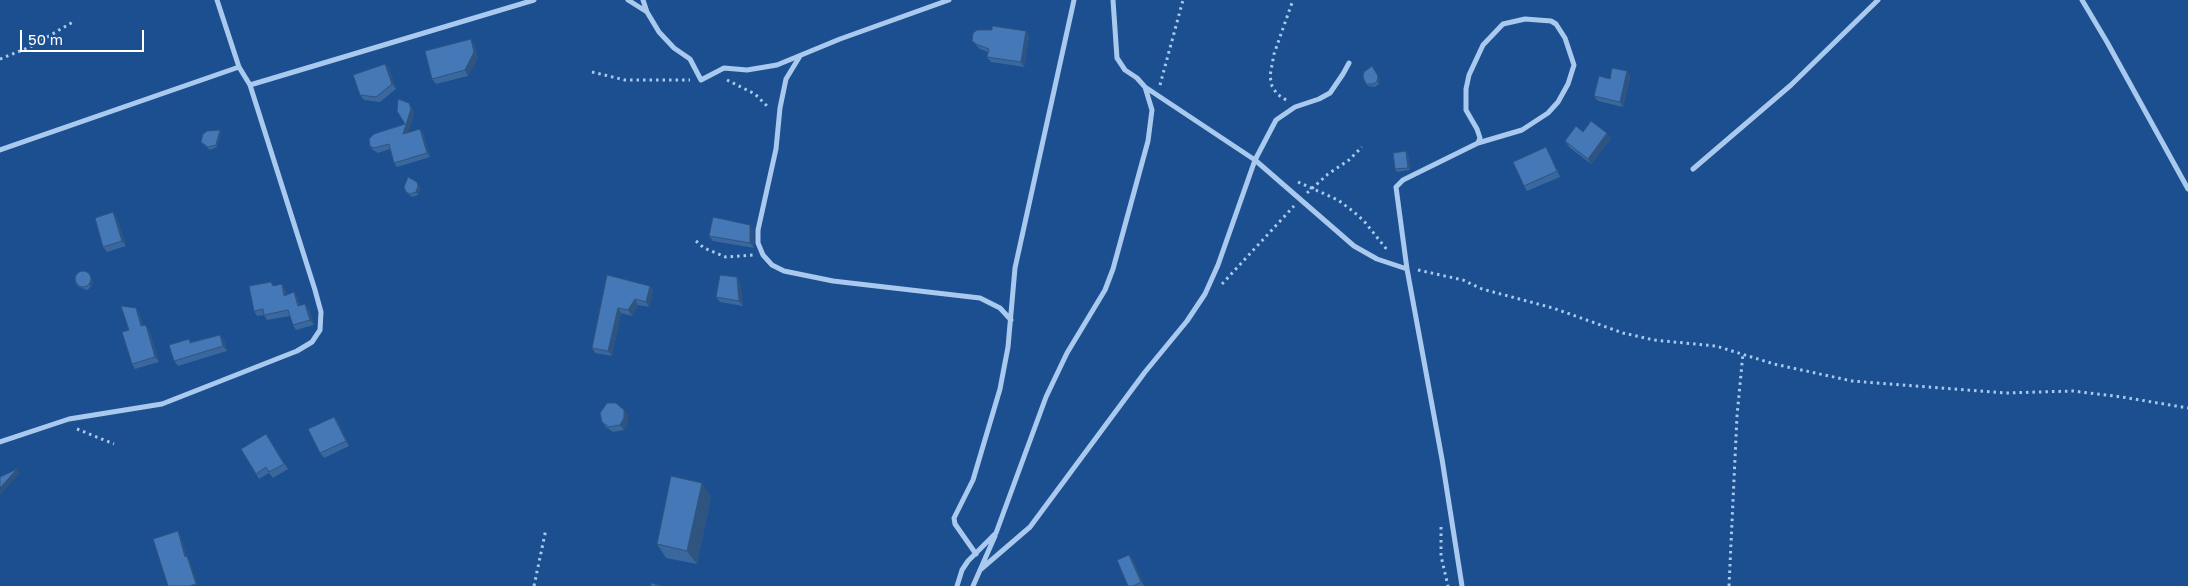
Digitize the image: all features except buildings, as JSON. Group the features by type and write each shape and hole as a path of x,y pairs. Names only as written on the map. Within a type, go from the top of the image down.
{"street":[{"path":"0,442 56,422 162,404 297,352 312,342 320,330 322,322 319,303 250,85 239,67 216,0"},
{"path":"250,85 534,0"},
{"path":"628,0 647,12"},
{"path":"643,0 647,12 659,32 674,48 690,59 701,80 724,68 747,70 777,65 840,39 949,0"},
{"path":"976,554 955,524 954,518 973,480 991,426 1008,347 1015,268 1074,0"},
{"path":"973,586 996,533 1046,397 1071,346 1105,290 1113,269 1148,141 1152,110 1145,88 1137,78 1125,70 1117,58 1113,0"},
{"path":"1693,169 1791,85 1878,0"},
{"path":"2082,0 2188,189"},
{"path":"1462,586 1439,440 1407,269 1396,187 1403,180 1478,143 1510,134 1533,124 1548,113 1558,102 1568,84 1574,65 1565,38 1551,20 1525,19 1503,24 1483,45 1469,76 1466,90 1466,110 1480,138 1478,143"},
{"path":"800,56 786,79 776,149 758,230 758,243 762,253 772,265 784,271 823,279 980,298 1000,308 1011,320"},
{"path":"980,570 1030,527 1145,372 1187,321 1204,294 1218,265 1255,160 1276,120 1285,112 1298,105 1319,100 1330,93 1344,74 1349,63"},
{"path":"0,150 239,67"},
{"path":"1145,88 1158,94 1255,160 1354,246 1377,259 1407,269"},
{"path":"957,586 962,570 996,533"}],"path":[{"path":"1158,94 1184,0"},
{"path":"1293,0 1274,54 1270,76 1272,86 1281,98 1298,105"},
{"path":"0,59 30,47 73,22"},
{"path":"592,72 625,80 701,80 720,76 755,94 779,120"},
{"path":"1217,289 1301,199 1328,174 1349,160 1362,147"},
{"path":"1297,182 1338,200 1364,221 1398,266"},
{"path":"696,241 704,248 726,257 743,257 762,253"},
{"path":"1407,269 1463,280 1482,289 1553,308 1623,333 1654,340 1716,346 1774,364 1852,380 2005,393 2073,391 2188,408"},
{"path":"1729,586 1743,353"},
{"path":"56,422 70,430 78,428 114,444"},
{"path":"534,586 546,529"}]}
